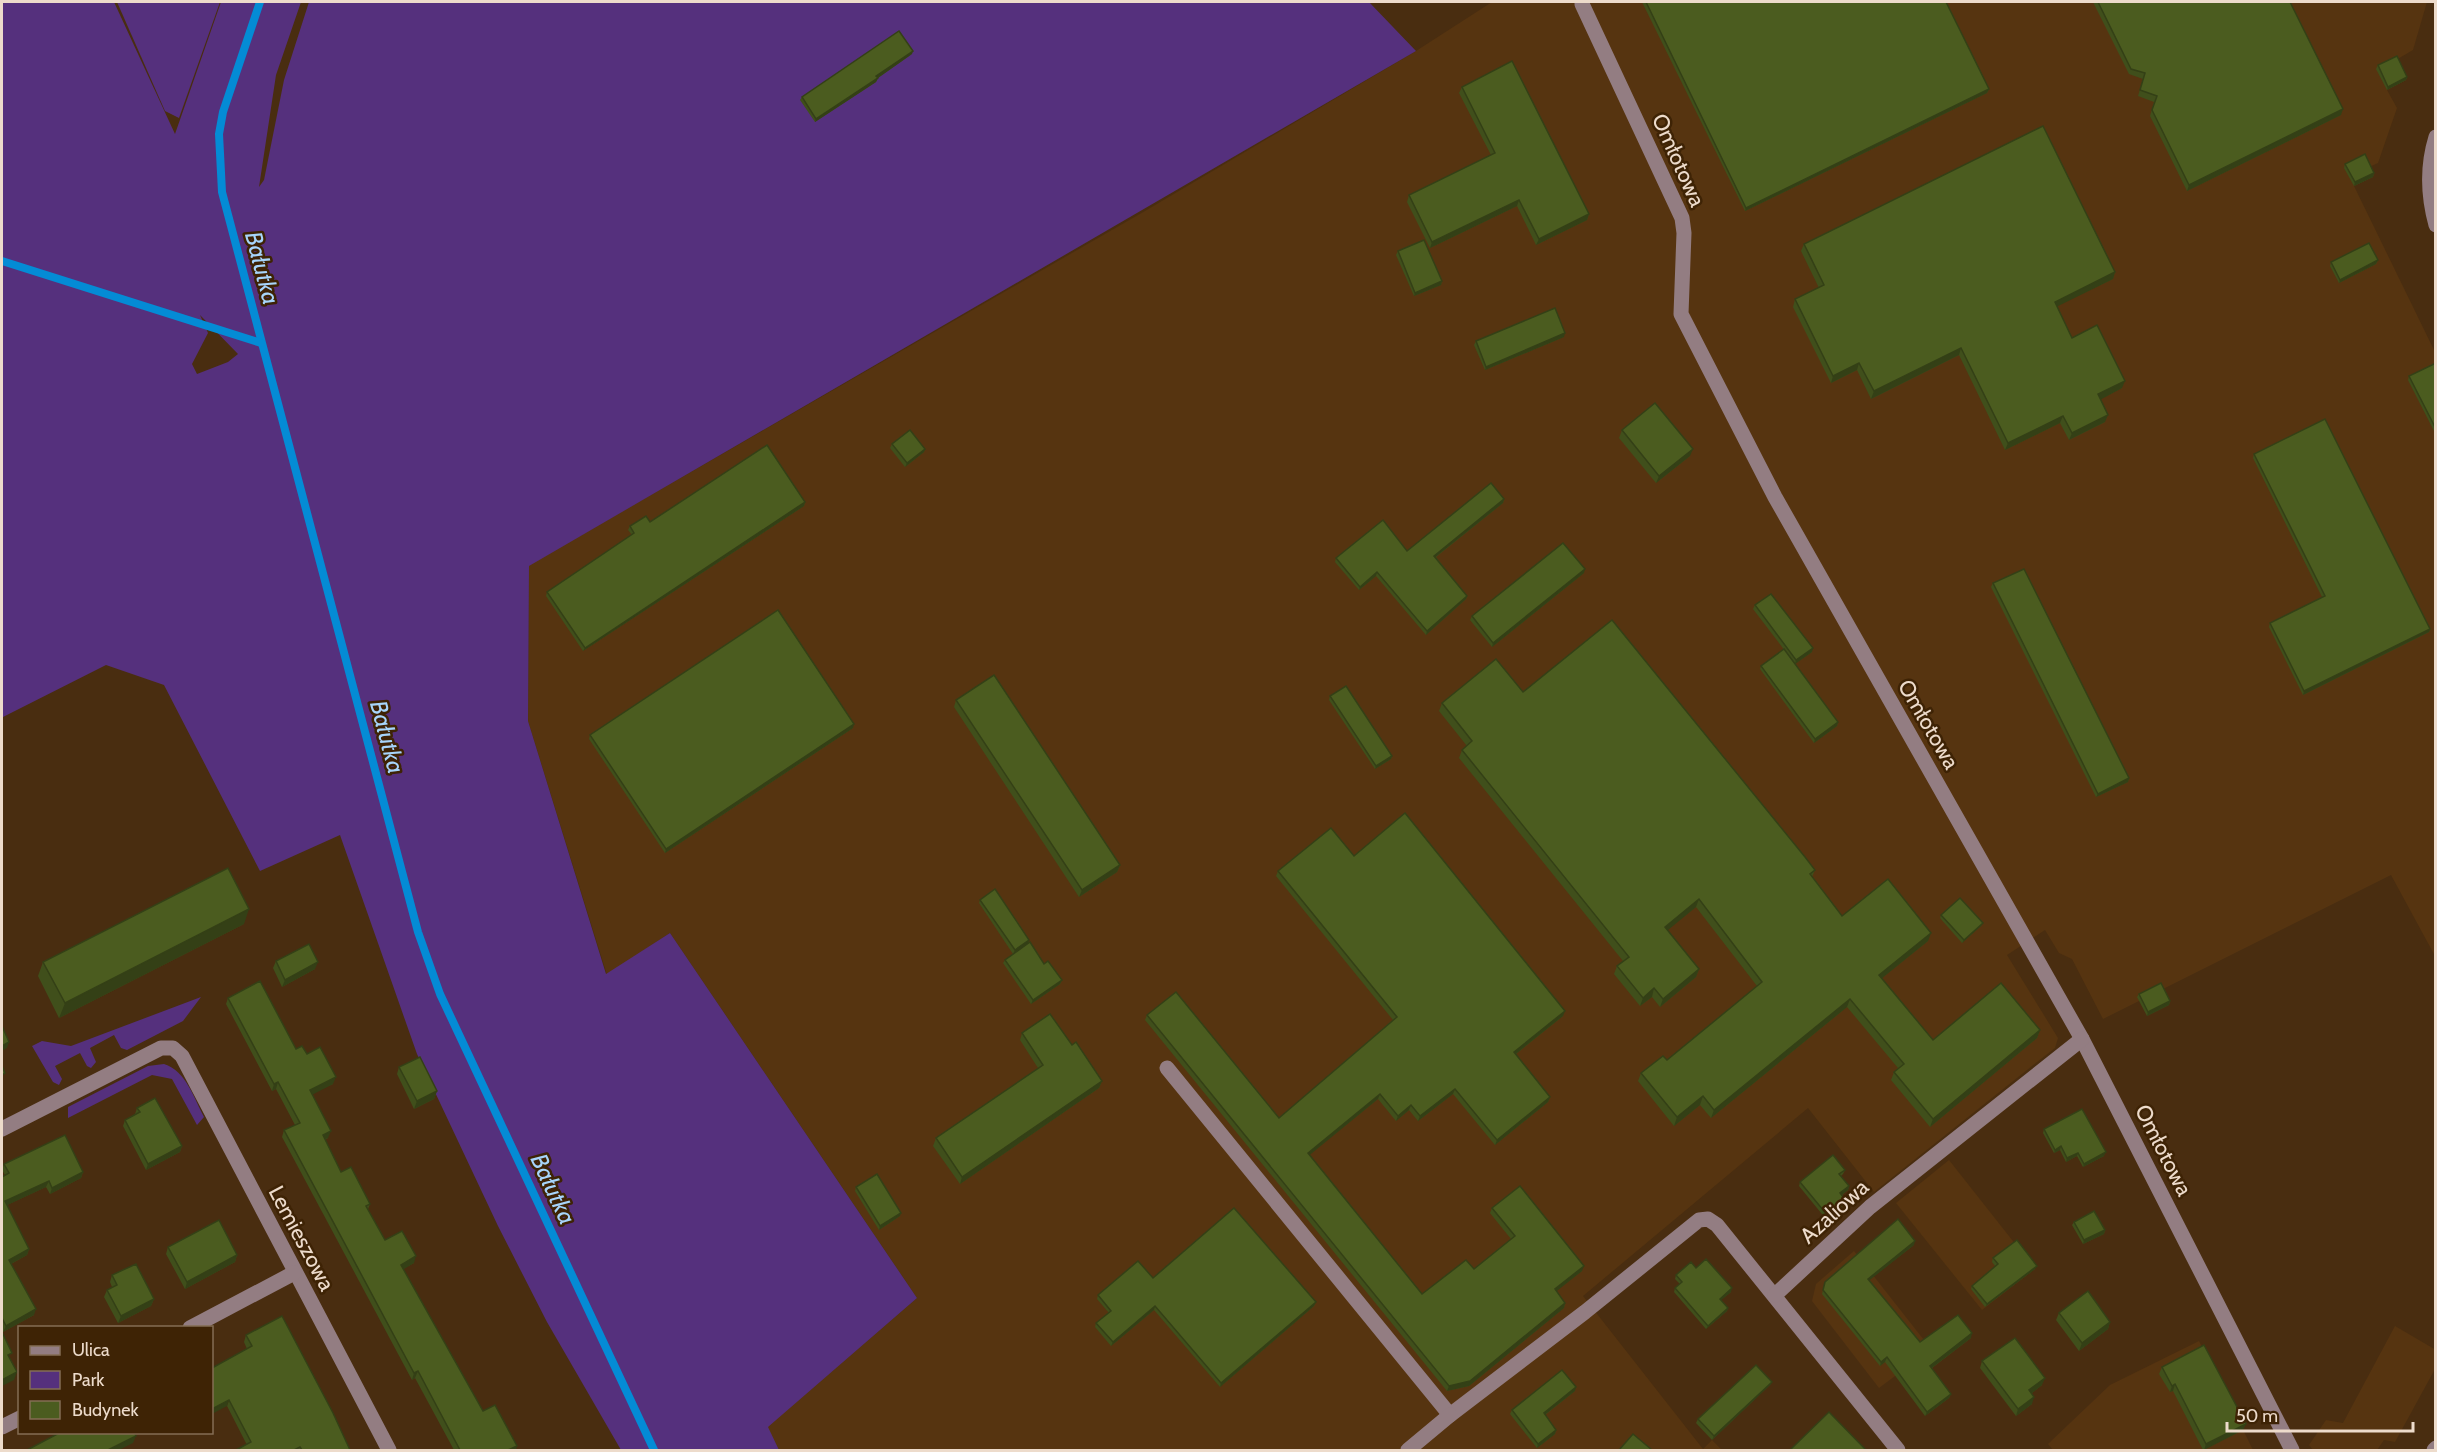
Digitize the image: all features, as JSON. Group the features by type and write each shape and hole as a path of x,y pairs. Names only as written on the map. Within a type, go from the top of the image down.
{"street":[{"name":"Omłotowa","path":"1582,4 1682,218 1684,232 1681,314 1775,497 2082,1039 2292,1450"},
{"path":"2436,137 2429,181 2430,206 2436,225"},
{"name":"Azaliowa","path":"1775,1295 1870,1207 2082,1039"},
{"name":"Lemieszowa","path":"2,1129 161,1048 173,1048 182,1056 389,1450"},
{"path":"1167,1068 1450,1414"},
{"path":"1408,1450 1450,1414 1585,1312 1699,1220 1708,1219 1717,1225 1775,1295 1898,1450"},
{"path":"194,1326 294,1273"},
{"path":"2,1428 18,1419"}],"shaded area":[{"path":"1492,2 2427,2 2413,50 2396,60 2406,80 2387,90 2397,108 2378,163 2369,167 2373,177 2354,186 2435,352 2435,956 2391,875 2103,1019 2072,959 2059,953 2045,930 2007,955 2058,1038 2055,1048 1874,1192 1808,1108 1583,1296 1703,1449 1712,1440 1722,1450 779,1450 767,1427 917,1298 670,933 607,975 528,721 529,565 1145,211 1416,51"},
{"path":"1949,1160 2035,1269 1982,1310 1896,1203"},
{"path":"1854,1251 1931,1349 1879,1388 1812,1301 1816,1284"},
{"path":"2395,1326 2436,1350 2435,1369 2395,1442 2384,1440 2377,1450 2313,1450 2309,1445 2326,1420 2343,1423"},
{"path":"2199,1341 2253,1450 2053,1450 2048,1444 2110,1385"}],"green space":[{"path":"2,2 114,2 175,134 221,2 301,2 276,75 259,187 264,180 284,80 309,2 1369,2 1416,51 529,566 528,721 606,974 670,933 917,1298 768,1427 779,1450 621,1450 547,1322 498,1226 417,1054 340,835 260,871 164,685 106,665 3,717","holes":["200,315 238,354 228,362 197,374 192,364 208,333"]},
{"path":"117,2 220,2 179,118 165,111"},
{"path":"201,997 183,1021 127,1050 121,1048 114,1035 90,1048 96,1062 91,1068 87,1066 80,1053 55,1066 62,1079 59,1085 53,1082 32,1046 42,1041 71,1046"},
{"path":"164,1064 184,1079 193,1094 204,1117 197,1125 172,1079 152,1075 68,1118 68,1107 148,1066"}],"building":[{"path":"1646,2 1946,2 1989,89 1746,208"},
{"path":"2098,2 2290,2 2343,109 2189,185 2152,110 2157,96 2140,90 2145,73 2131,69"},
{"path":"899,31 913,51 876,76 878,78 816,119 802,97"},
{"path":"2397,56 2407,77 2388,87 2378,65"},
{"path":"1512,61 1589,214 1539,239 1519,200 1432,242 1409,195 1495,153 1462,87"},
{"path":"2043,126 2115,272 2055,302 2072,338 2097,325 2125,381 2098,394 2108,415 2072,433 2063,416 2008,443 1961,348 1874,391 1859,363 1833,376 1795,299 1824,285 1804,244"},
{"path":"2365,154 2374,173 2355,182 2345,164"},
{"path":"1424,240 1442,281 1415,293 1398,251"},
{"path":"2369,243 2378,260 2340,280 2331,262"},
{"path":"1555,308 1565,333 1486,367 1476,341"},
{"path":"2436,363 2436,429 2409,376"},
{"path":"1655,403 1693,449 1659,476 1622,430"},
{"path":"2325,419 2430,629 2304,691 2270,623 2325,596 2254,454"},
{"path":"910,430 925,449 907,463 892,444"},
{"path":"767,445 805,502 585,648 547,592 634,533 630,526 646,516 650,522"},
{"path":"1491,483 1504,499 1434,556 1467,596 1427,631 1377,572 1360,587 1336,558 1383,520 1407,551"},
{"path":"1563,543 1585,569 1493,643 1472,616"},
{"path":"2024,569 2129,778 2098,794 1993,583"},
{"path":"1771,594 1813,648 1796,660 1755,605"},
{"path":"778,610 854,724 666,849 590,735"},
{"path":"1612,620 1805,857 1815,870 1810,874 1842,916 1888,879 1931,933 1879,975 1933,1040 2001,983 2040,1030 1933,1119 1894,1072 1904,1064 1850,999 1714,1110 1703,1096 1677,1117 1641,1073 1663,1056 1667,1060 1762,982 1699,899 1665,927 1699,969 1663,999 1654,988 1643,998 1617,966 1629,957 1462,750 1472,741 1442,703 1496,659 1523,692"},
{"path":"1784,649 1838,722 1815,739 1761,666"},
{"path":"994,675 1120,865 1082,890 956,700"},
{"path":"1346,686 1392,756 1376,766 1330,696"},
{"path":"1405,813 1565,1011 1514,1052 1550,1097 1497,1140 1455,1089 1420,1116 1411,1105 1398,1116 1380,1094 1308,1153 1422,1294 1466,1260 1474,1269 1515,1236 1492,1208 1520,1186 1584,1266 1555,1289 1565,1303 1470,1381 1449,1386 1147,1015 1176,992 1279,1118 1397,1017 1278,871 1331,828 1354,856"},
{"path":"228,868 249,909 65,1003 43,962"},
{"path":"995,889 1029,940 1015,950 980,900"},
{"path":"1960,898 1983,923 1964,940 1941,915"},
{"path":"1030,942 1044,964 1048,961 1062,980 1033,1000 1005,960"},
{"path":"309,944 318,962 285,980 276,961"},
{"path":"260,981 296,1049 302,1046 307,1054 320,1047 336,1077 310,1090 331,1131 323,1135 341,1172 351,1167 370,1204 366,1206 385,1240 402,1231 416,1256 401,1265 483,1411 495,1405 517,1446 508,1450 460,1450 418,1371 414,1373 284,1130 300,1123 278,1082 274,1084 228,998"},
{"path":"2161,983 2170,1001 2148,1012 2139,994"},
{"path":"1050,1014 1072,1045 1076,1042 1102,1081 962,1177 936,1138 1043,1065 1022,1033"},
{"path":"2,1026 9,1042 2,1046"},
{"path":"420,1057 437,1091 417,1101 399,1067"},
{"path":"155,1098 182,1146 148,1164 125,1120 140,1112 137,1108"},
{"path":"2082,1109 2106,1152 2084,1164 2078,1153 2067,1158 2061,1146 2055,1150 2044,1129"},
{"path":"65,1135 83,1172 52,1188 49,1181 5,1201 29,1249 9,1260 36,1309 6,1326 2,1318 2,1177 9,1173 4,1164"},
{"path":"1833,1155 1845,1170 1839,1174 1849,1186 1840,1193 1846,1201 1828,1216 1800,1182"},
{"path":"877,1174 901,1213 880,1226 856,1187"},
{"path":"1234,1208 1316,1302 1221,1383 1155,1306 1113,1342 1096,1323 1111,1311 1098,1295 1138,1261 1153,1278"},
{"path":"2094,1211 2105,1230 2084,1240 2074,1222"},
{"path":"1898,1219 1915,1241 1868,1279 1920,1342 1958,1315 1972,1333 1930,1366 1951,1394 1927,1412 1887,1357 1881,1362 1823,1290 1825,1282"},
{"path":"219,1220 237,1255 187,1282 168,1247"},
{"path":"2017,1240 2037,1266 1987,1304 1972,1286 1998,1264 1993,1258"},
{"path":"1706,1259 1732,1288 1720,1299 1728,1308 1708,1326 1675,1288 1682,1282 1676,1275 1691,1262 1696,1268"},
{"path":"136,1264 154,1299 121,1316 107,1290 117,1285 112,1275"},
{"path":"2088,1291 2110,1322 2082,1343 2059,1313"},
{"path":"282,1316 350,1450 302,1450 300,1447 294,1450 236,1450 251,1442 229,1400 213,1408 213,1367 252,1346 246,1335"},
{"path":"2,1332 12,1353 8,1355 17,1372 2,1380"},
{"path":"2015,1338 2045,1378 2029,1390 2034,1397 2018,1409 1982,1361"},
{"path":"2204,1345 2246,1424 2206,1444 2175,1384 2172,1386 2162,1367"},
{"path":"1756,1365 1772,1382 1714,1436 1698,1419"},
{"path":"1562,1370 1576,1387 1544,1413 1556,1430 1538,1444 1512,1410"},
{"path":"1829,1412 1866,1450 1790,1450"},
{"path":"57,1434 135,1434 136,1436 108,1450 27,1450"},
{"path":"1633,1434 1652,1450 1619,1450"}],"waterway":[{"name":"Bałutka","path":"260,2 223,112 219,134 222,192 418,932 440,994 654,1450"},
{"path":"2,261 261,343"}]}
